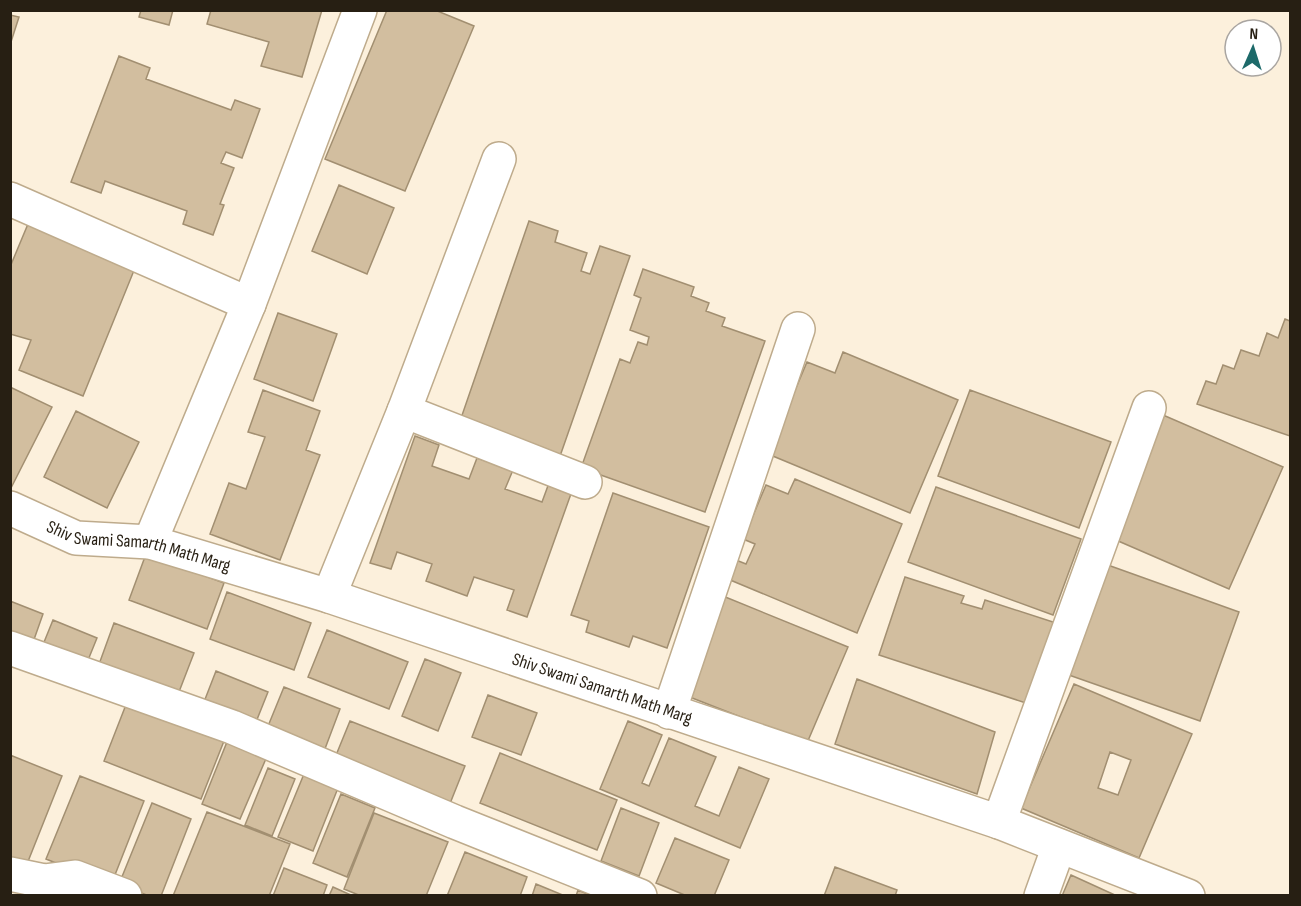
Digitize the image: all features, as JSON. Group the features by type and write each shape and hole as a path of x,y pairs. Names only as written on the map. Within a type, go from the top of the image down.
{"street":[{"path":"150,542 249,303 360,10"},
{"path":"329,596 404,411 499,159"},
{"path":"10,199 249,303"},
{"path":"669,712 798,329"},
{"path":"999,822 1149,408"},
{"path":"404,411 585,482"},
{"name":"Shiv Swami Samarth Math Marg","path":"10,508 76,538 150,542 329,596 999,822 1188,896"},
{"path":"10,648 232,728 455,822 640,896"},
{"path":"1041,896 1059,846"},
{"path":"10,874 44,881 75,877 125,896"}],"building":[{"path":"141,10 173,10 169,25 139,17"},
{"path":"211,10 322,10 302,77 261,66 269,42 207,24"},
{"path":"387,10 435,10 474,26 405,191 325,159"},
{"path":"10,15 19,17 10,45"},
{"path":"119,56 150,68 146,79 231,110 235,100 260,109 242,158 226,152 221,163 234,168 220,204 224,205 213,235 183,224 187,211 105,181 101,193 71,182"},
{"path":"339,185 394,208 367,274 312,251"},
{"path":"529,221 558,231 555,242 587,253 581,271 590,274 600,246 630,256 559,459 459,424"},
{"path":"28,224 135,268 83,396 19,370 31,340 10,334 10,267"},
{"path":"643,269 694,287 691,296 709,303 706,311 725,318 722,326 765,341 705,512 581,468 620,359 630,363 638,342 647,345 649,337 630,330 641,298 634,295"},
{"path":"278,313 337,334 313,401 254,379"},
{"path":"1285,319 1290,321 1290,436 1197,404 1206,381 1216,384 1223,365 1234,369 1241,350 1259,356 1267,333 1278,338"},
{"path":"843,352 958,400 910,513 768,454 807,362 835,373"},
{"path":"10,387 52,407 10,490"},
{"path":"263,390 320,411 306,450 320,455 280,560 210,534 229,483 246,489 265,437 248,432"},
{"path":"970,390 1111,442 1079,528 938,476"},
{"path":"76,411 139,442 107,508 44,477"},
{"path":"1163,415 1283,467 1229,589 1109,537"},
{"path":"415,436 439,445 432,466 469,479 477,458 513,470 505,489 542,502 549,483 572,491 527,617 507,610 514,590 474,577 467,596 426,581 432,564 397,552 391,569 370,563"},
{"path":"795,479 902,524 857,633 723,577 731,558 746,564 755,544 743,539 766,485 788,494"},
{"path":"936,487 1081,539 1053,615 908,562"},
{"path":"613,493 709,527 667,648 633,636 629,647 586,632 589,621 571,615"},
{"path":"146,554 224,583 207,629 129,600"},
{"path":"1105,564 1239,612 1200,721 1066,674"},
{"path":"905,577 964,596 961,603 982,609 985,600 1056,623 1029,704 879,655"},
{"path":"227,592 311,623 294,670 210,639"},
{"path":"718,594 848,647 807,743 682,694"},
{"path":"10,601 43,614 31,648 10,640"},
{"path":"53,620 97,638 84,670 40,652"},
{"path":"114,623 194,653 177,697 98,667"},
{"path":"327,630 408,662 389,709 308,677"},
{"path":"425,659 461,673 438,731 402,716"},
{"path":"216,671 268,692 254,727 202,707"},
{"path":"857,679 995,732 977,794 835,744"},
{"path":"1074,684 1192,734 1139,858 1021,808","holes":["1110,752 1131,760 1118,795 1098,788"]},
{"path":"284,687 340,709 323,754 266,731"},
{"path":"488,695 537,713 521,755 472,737"},
{"path":"129,697 226,736 201,799 104,761"},
{"path":"350,721 465,766 447,811 332,765"},
{"path":"628,721 662,735 642,783 649,786 669,738 716,757 695,806 719,816 739,767 769,779 740,848 600,789"},
{"path":"231,732 271,747 240,819 202,804"},
{"path":"500,753 617,800 597,850 480,803"},
{"path":"10,755 62,776 23,874 10,869"},
{"path":"268,768 295,779 272,836 245,825"},
{"path":"304,774 338,788 313,851 278,837"},
{"path":"80,776 144,801 111,885 46,859"},
{"path":"341,794 375,808 347,877 313,863"},
{"path":"152,803 191,819 161,896 149,896 119,884"},
{"path":"621,808 659,823 639,876 601,861"},
{"path":"207,812 290,844 269,896 173,896"},
{"path":"374,813 448,842 426,896 361,896 344,889"},
{"path":"675,838 729,860 714,896 687,896 656,883"},
{"path":"465,852 527,877 520,896 447,896"},
{"path":"835,867 897,890 895,896 824,896"},
{"path":"284,868 327,885 323,896 273,896"},
{"path":"1071,875 1117,896 1062,896"},
{"path":"536,884 565,896 532,896"},
{"path":"333,887 353,896 329,896"},
{"path":"578,890 592,896 576,896"}]}
